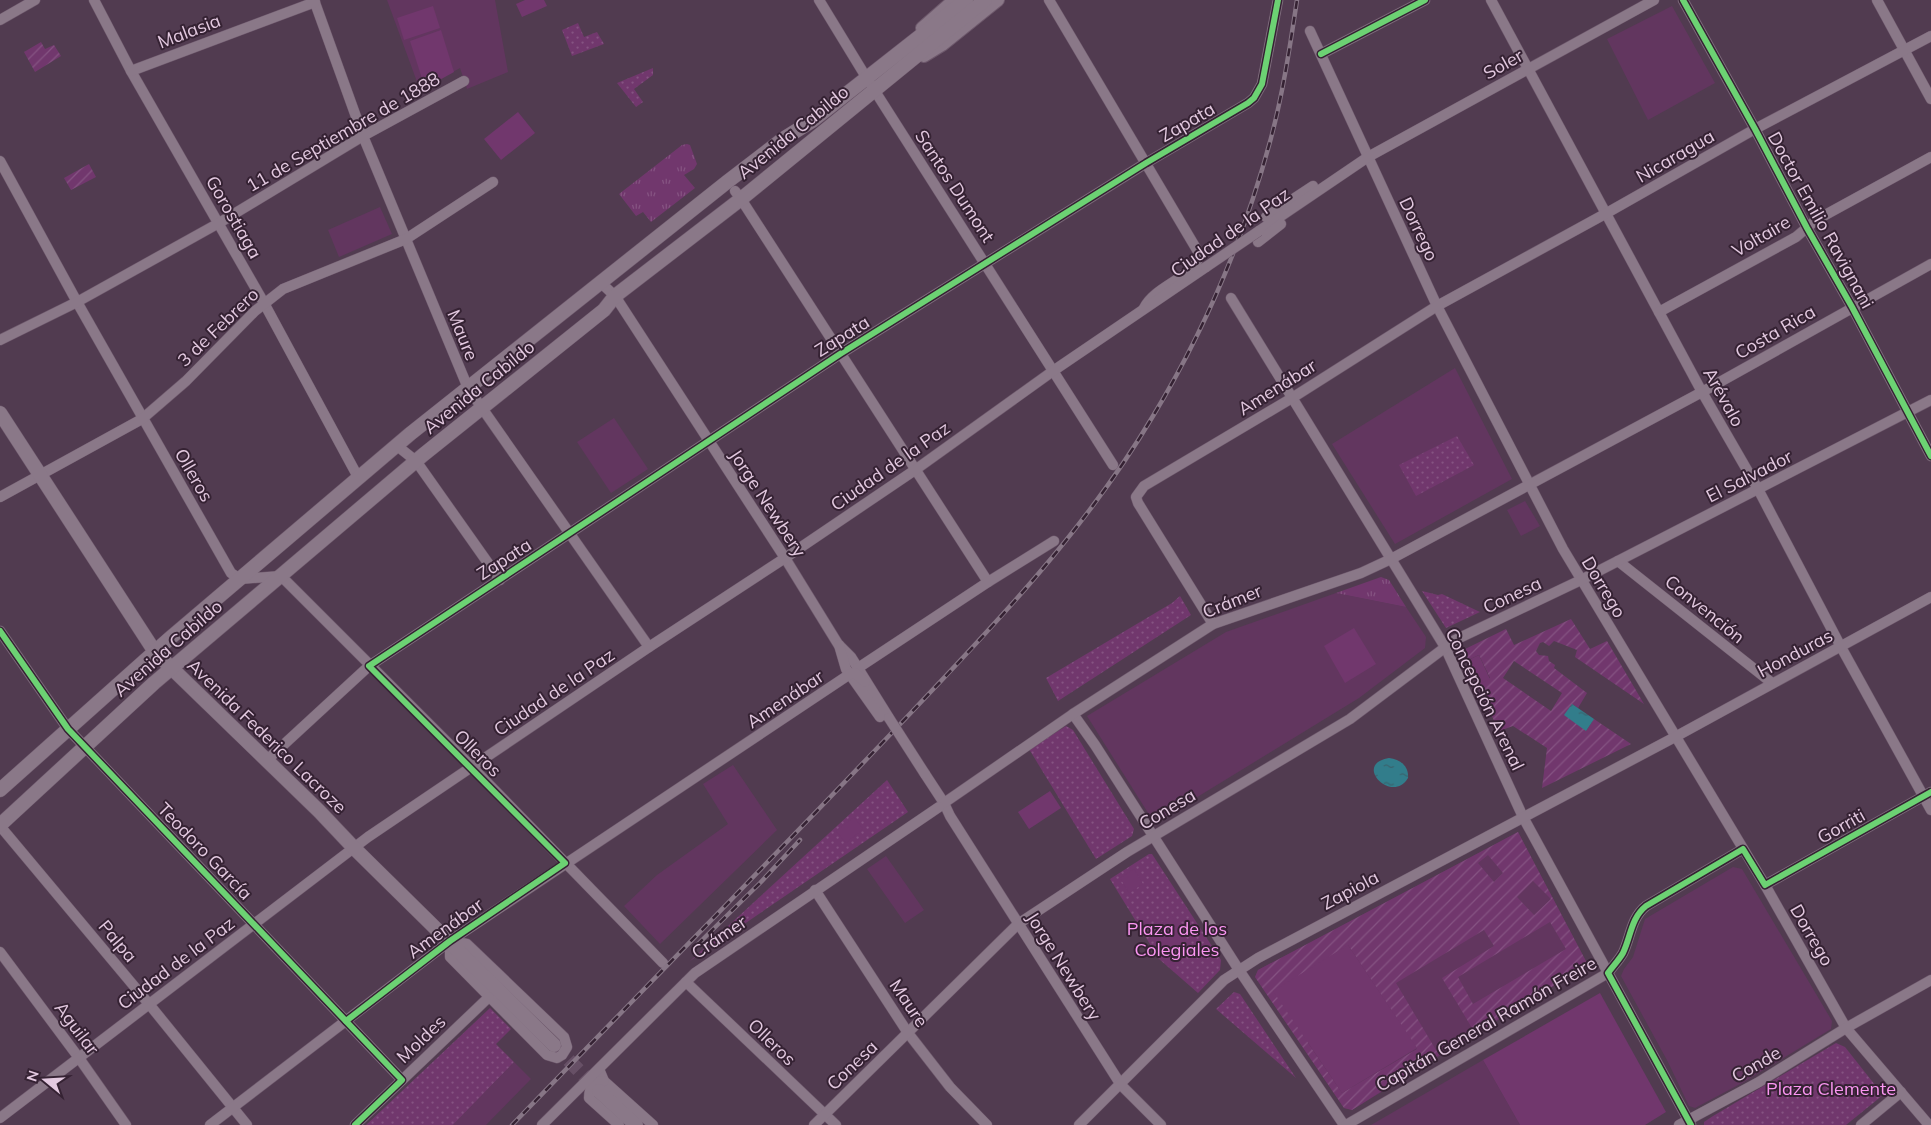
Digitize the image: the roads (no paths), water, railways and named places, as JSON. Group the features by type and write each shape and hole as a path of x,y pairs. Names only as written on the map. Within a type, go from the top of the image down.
{"main road":[{"path":"874,71 966,0"},
{"path":"879,86 985,0"},
{"name":"Avenida Cabildo","path":"0,790 155,652 396,445 783,138 812,121 874,71"},
{"name":"Avenida Cabildo","path":"0,825 171,669 416,461 604,310 615,296 738,195 879,86"},
{"path":"738,195 736,185 741,180 812,121"},
{"name":"Avenida Federico Lacroze","path":"0,413 155,652 267,760 554,1045"},
{"path":"602,1086 636,1125"}],"street":[{"path":"0,20 35,0"},
{"name":"Gorostiaga","path":"94,0 131,70 264,303 358,477"},
{"name":"Santos Dumont","path":"819,0 874,71 879,86 986,265 1113,464"},
{"name":"Avenida Cabildo","path":"874,71 954,0"},
{"name":"Avenida Cabildo","path":"879,86 942,45 998,0"},
{"path":"1049,0 1198,250 1203,263"},
{"name":"Zapata","path":"267,760 369,666 840,354 986,265 1146,163 1248,103 1254,98 1262,84 1278,0"},
{"path":"1321,54 1425,0"},
{"name":"Arévalo","path":"1491,0 1702,392 1758,489 1841,647 1927,794 1931,810"},
{"name":"Soler","path":"1368,157 1654,0"},
{"name":"Doctor Emilio Ravignani","path":"1683,0 1755,129 1806,228 1852,307 1931,456"},
{"path":"1877,0 1931,100"},
{"name":"Malasia","path":"131,70 314,1"},
{"name":"Maure","path":"314,1 363,136 468,388 649,647"},
{"name":"Dorrego","path":"1310,31 1437,306 1581,580 1765,885 1846,1028 1929,1125"},
{"name":"Nicaragua","path":"1437,306 1606,214 1755,129 1931,36"},
{"name":"11 de Septiembre de 1888","path":"0,340 77,302 218,223 363,136 464,81"},
{"name":"Ciudad de la Paz","path":"0,1118 354,848 649,647 915,470 1053,371 1141,313 1203,263 1259,231 1368,157"},
{"name":"Voltaire","path":"1659,312 1796,236 1816,220 1931,157"},
{"name":"Olleros","path":"0,161 142,419 231,574 240,579"},
{"name":"Ciudad de la Paz","path":"1266,216 1318,182 1337,177"},
{"name":"Ciudad de la Paz","path":"1258,242 1319,198 1337,177"},
{"name":"3 de Febrero","path":"0,497 142,419 186,381 264,303 283,289 406,239 493,182"},
{"path":"738,195 988,582"},
{"name":"Costa Rica","path":"1530,486 1931,264"},
{"name":"Jorge Newbery","path":"600,282 615,296 785,558 838,644 851,657 854,671"},
{"name":"Concepción Arenal","path":"1231,298 1445,647 1523,817 1608,973 1686,1123"},
{"name":"Amenábar","path":"1213,624 1140,509 1136,497 1144,486 1292,398 1437,306"},
{"name":"El Salvador","path":"1581,580 1931,400"},
{"path":"396,445 416,461 500,580"},
{"name":"Crámer","path":"542,1125 695,973 1073,714 1213,624 1391,560 1530,486"},
{"name":"Amenábar","path":"210,1125 450,941 988,582 1054,541"},
{"name":"Convención","path":"1618,561 1772,683"},
{"path":"240,579 281,576"},
{"name":"Olleros","path":"281,576 472,767 663,963"},
{"name":"Conesa","path":"814,1125 1018,924 1153,837 1350,719 1455,640 1581,580"},
{"name":"Honduras","path":"1675,737 1931,597"},
{"name":"Teodoro García","path":"0,631 68,729 402,1080"},
{"path":"854,671 865,682 886,720"},
{"path":"854,671 886,720"},
{"path":"1073,714 1096,745 1238,970 1345,1125"},
{"name":"Jorge Newbery","path":"886,720 950,816 1121,1085 1161,1125"},
{"name":"Zapiola","path":"1079,1125 1224,980 1238,970 1675,737"},
{"name":"Gorriti","path":"1765,885 1927,794"},
{"name":"Palpa","path":"0,825 247,1125"},
{"name":"Capitán General Ramón Freire","path":"1345,1125 1608,973 1623,952 1639,911 1742,849"},
{"name":"Maure","path":"815,890 908,1033 950,1087 987,1125"},
{"name":"Avenida Federico Lacroze","path":"450,941 467,944 557,1030 566,1042 567,1047 564,1052 557,1058 547,1055 450,957 450,941"},
{"name":"Aguilar","path":"0,952 126,1125"},
{"name":"Conde","path":"1686,1123 1931,980"},
{"name":"Olleros","path":"686,982 836,1125"},
{"name":"Moldes","path":"355,1125 489,997"},
{"path":"599,1069 602,1086"},
{"path":"619,1125 589,1098 590,1089 593,1084 602,1086 653,1125"},
{"path":"1861,1125 1900,1092"}],"water":[{"path":"1572,704 1594,719 1586,731 1564,715"},
{"path":"1389,758 1403,764 1407,770 1408,778 1401,785 1393,787 1385,785 1375,774 1374,767 1379,762"}],"tunnel":[{"path":"554,1045 597,1089"}],"railway":[{"path":"512,1125 838,789 993,626 1062,546 1125,461 1190,350 1236,246 1261,174 1271,138 1286,69 1297,0"},
{"path":"697,945 760,883 800,840"}],"park label":[{"name":"Plaza de los Colegiales","path":"1177,938"},
{"name":"Plaza Clemente","path":"1831,1088"}]}
